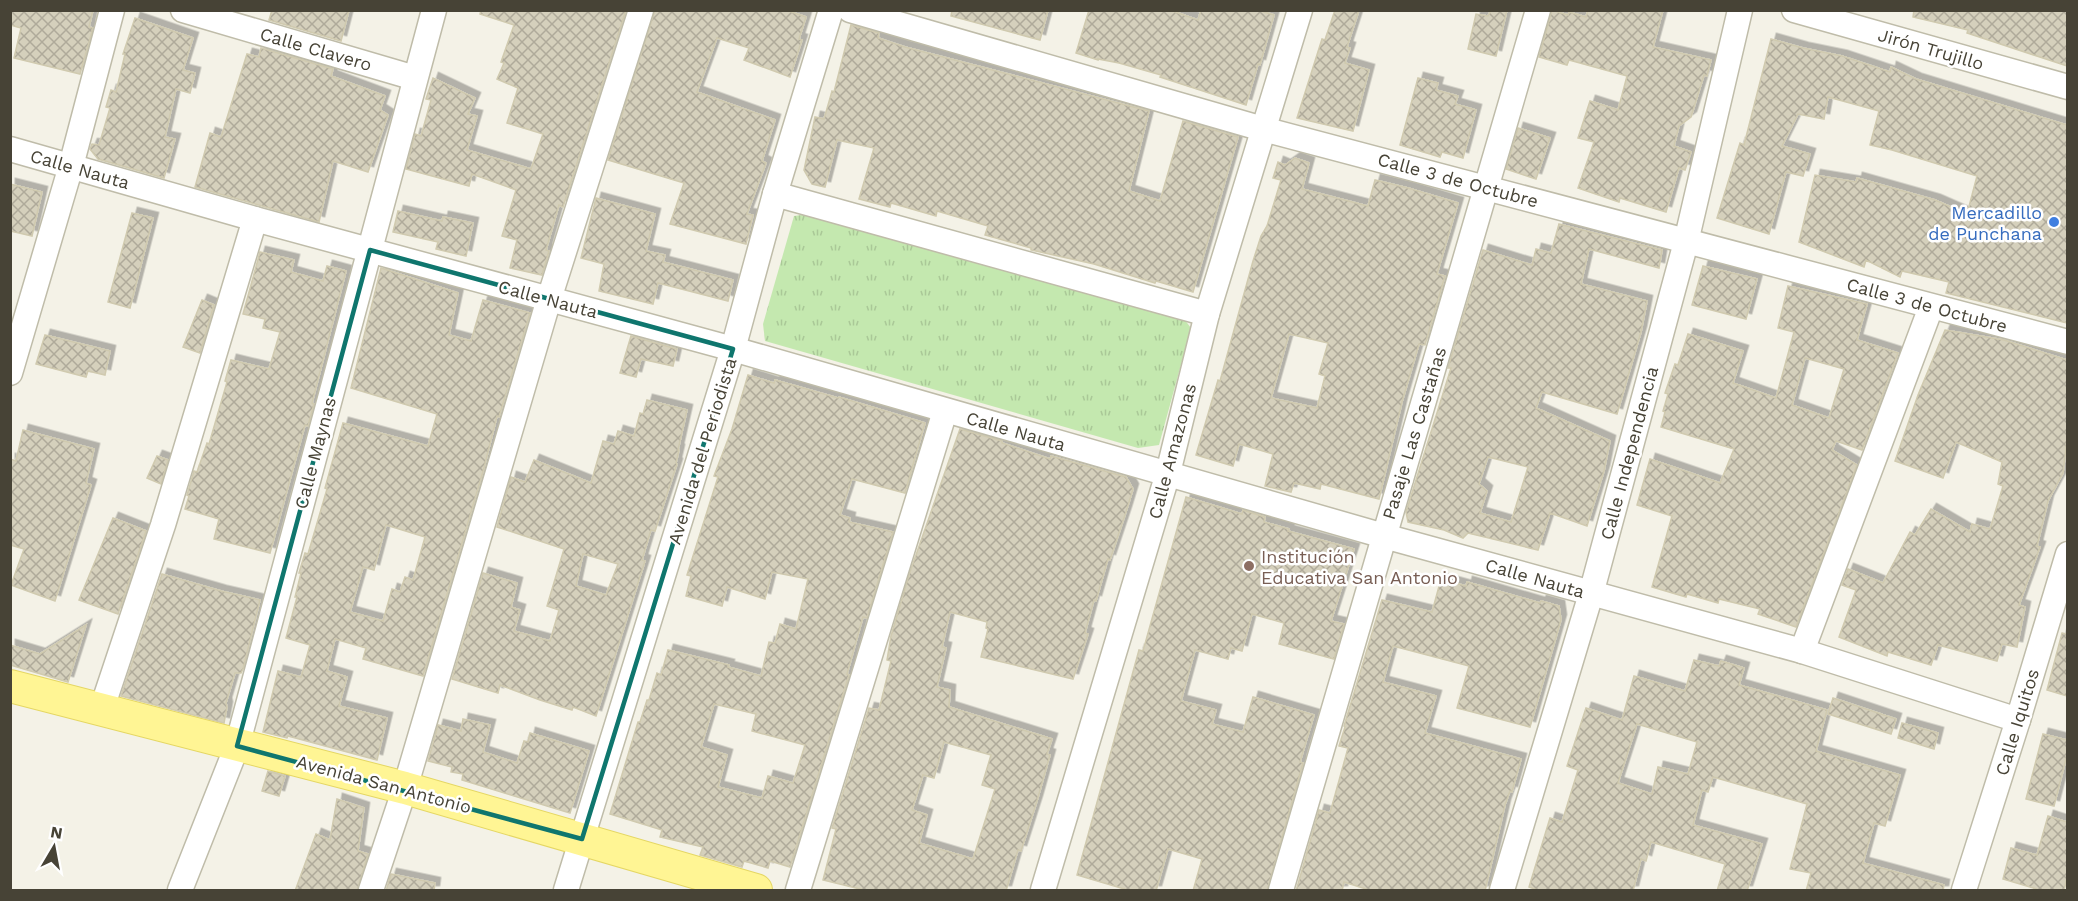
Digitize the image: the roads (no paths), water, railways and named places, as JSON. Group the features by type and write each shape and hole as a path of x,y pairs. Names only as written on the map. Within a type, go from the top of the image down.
{"main road":[{"name":"Avenida San Antonio","path":"10,686 405,788 756,891"}],"street":[{"path":"10,374 71,166 112,10"},
{"name":"Calle Clavero","path":"183,10 415,78"},
{"name":"Calle Maynas","path":"180,891 237,746 434,10"},
{"path":"371,891 405,788 549,299 641,10"},
{"name":"Avenida del Periodista","path":"566,891 733,349 775,194 831,10"},
{"name":"Calle 3 de Octubre","path":"850,10 1263,129 2067,342"},
{"name":"Calle Amazonas","path":"1043,891 1168,473 1207,314 1300,10"},
{"name":"Pasaje Las Castañas","path":"1281,891 1538,10"},
{"name":"Calle Independencia","path":"1502,891 1591,594 1686,242 1740,10"},
{"name":"Jirón Trujillo","path":"1794,10 2067,87"},
{"name":"Calle Nauta","path":"10,149 255,219 733,349 1384,536 1802,651 2018,720"},
{"path":"775,194 1207,314"},
{"path":"102,708 163,525 255,219"},
{"path":"1802,651 1930,307"},
{"path":"798,891 945,411"},
{"name":"Calle Iquitos","path":"1964,891 2067,554"}],"place":[{"name":"Mercadillo de Punchana","path":"2054,222"},
{"name":"Institución Educativa San Antonio","path":"1249,566"}]}
